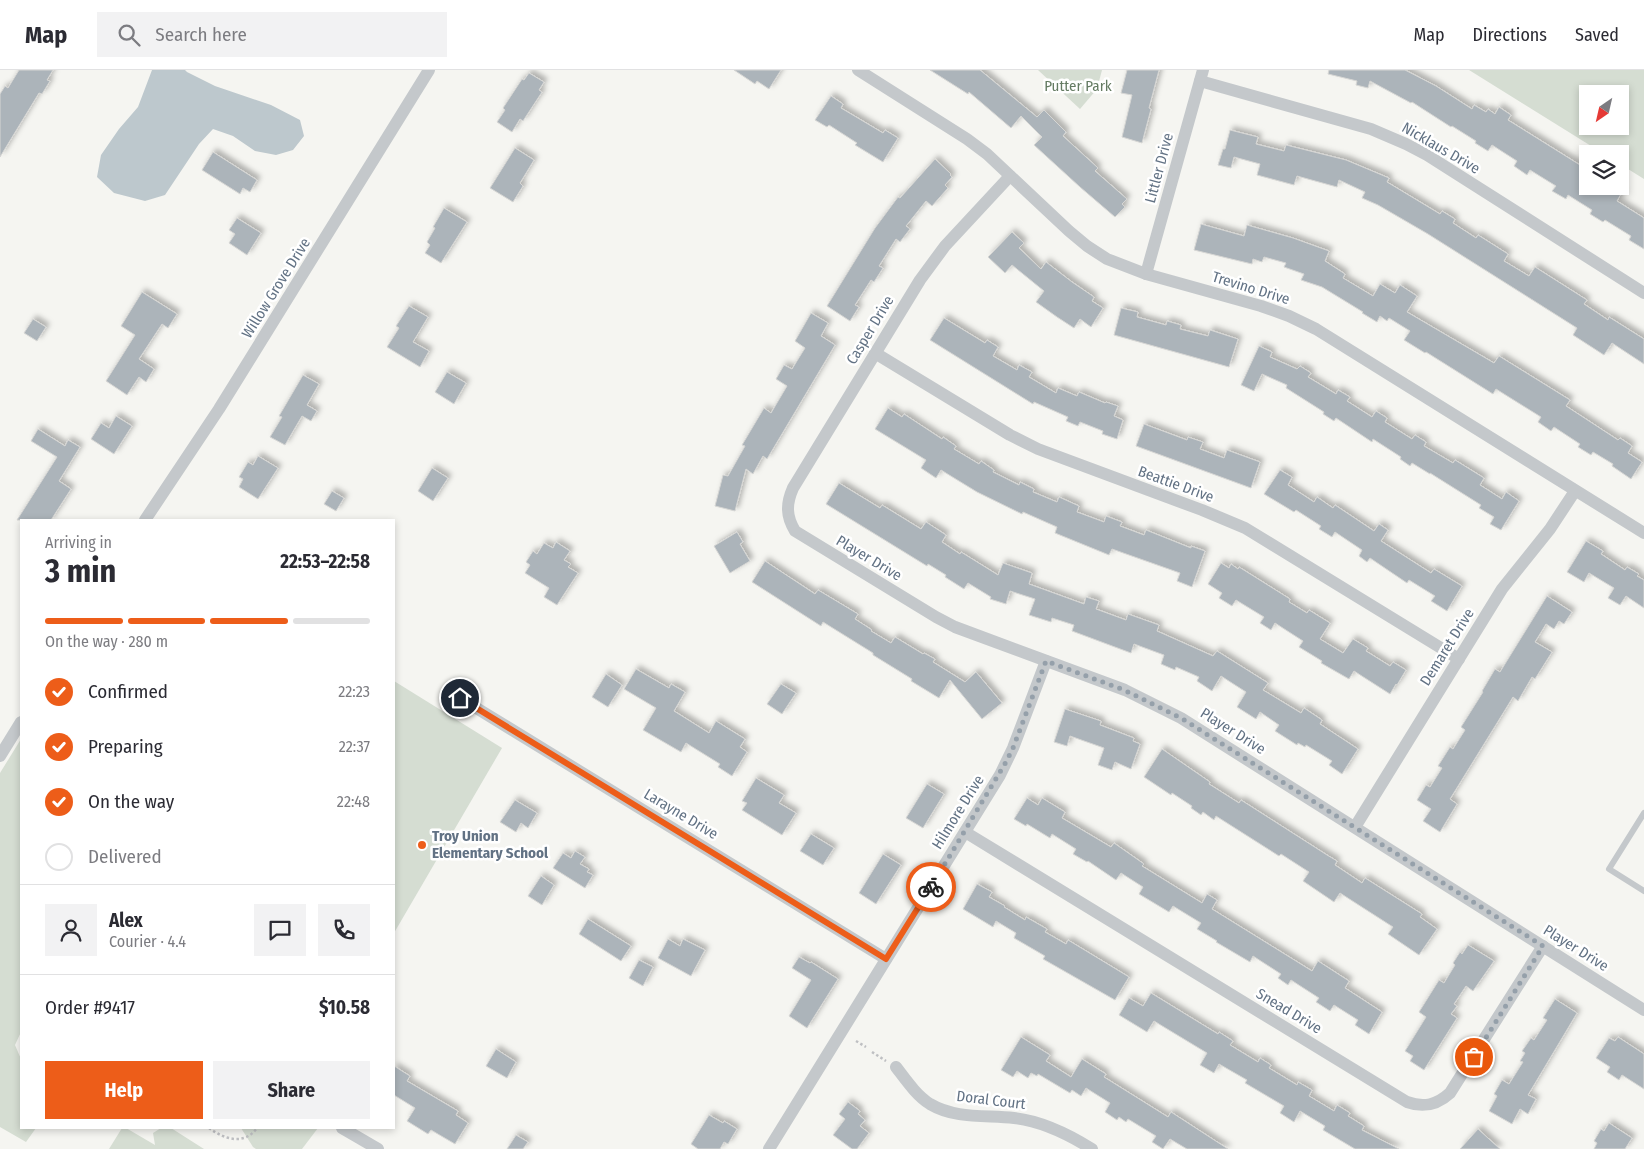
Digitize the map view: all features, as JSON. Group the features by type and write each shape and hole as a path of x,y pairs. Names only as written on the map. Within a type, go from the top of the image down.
{"street":[{"name":"Trevino Drive","path":"858,70 961,135 987,154 1069,231 1087,246 1116,264 1262,306 1304,323 1644,533"},
{"name":"Willow Grove Drive","path":"146,519 219,410 427,71"},
{"name":"Littler Drive","path":"1146,274 1201,76"},
{"name":"Nicklaus Drive","path":"1201,76 1371,129 1406,144 1644,293"},
{"name":"Casper Drive","path":"789,518 787,505 793,488 920,280 935,258 1010,176"},
{"name":"Beattie Drive","path":"875,353 1038,450 1245,528 1459,658"},
{"name":"Demaret Drive","path":"1355,827 1502,588 1550,529 1576,490"},
{"name":"Player Drive","path":"789,518 795,531 936,617 972,634 1124,690 1155,704 1209,734 1644,1010"},
{"name":"Hilmore Drive","path":"769,1149 1000,775 1013,748 1046,661"},
{"name":"Larayne Drive","path":"460,698 886,959"},
{"path":"0,756 20,724"},
{"name":"Snead Drive","path":"965,832 1407,1102 1415,1105 1422,1106 1437,1103 1450,1093 1543,946"},
{"name":"Doral Court","path":"896,1067 922,1097 942,1109 962,1114 1028,1120 1061,1131 1092,1149"},
{"path":"344,1129 378,1149"}],"lane":[{"path":"1644,813 1609,869 1644,891"}],"path":[{"path":"856,1041 866,1047"},
{"path":"211,1129 226,1138 243,1139 251,1135 256,1129"}],"green space":[{"name":"Putter Park","path":"1038,70 1102,70 1097,89 1080,109"},
{"path":"1469,70 1644,70 1644,179 1629,170 1629,145 1590,145"},
{"name":"Troy Union Elementary School","path":"395,682 502,748 395,931"},
{"path":"20,741 20,1034 15,1045 20,1057 20,1129 35,1129 26,1142 0,1127 0,773"},
{"path":"121,1129 128,1129 155,1145 153,1133 159,1129 173,1129 204,1149 109,1149"},
{"path":"242,1129 317,1129 302,1149 256,1149"}],"shaded area":[{"path":"152,70 185,70 215,86 271,105 300,120 304,136 293,150 276,155 255,151 233,136 213,129 199,144 165,195 145,201 114,193 97,177 101,155 119,129 138,107"}],"building":[{"path":"19,70 53,70 47,80 50,81 42,94 39,93 0,157 0,94 5,86 8,88"},
{"path":"734,70 781,70 769,89 757,81 755,84"},
{"path":"930,70 980,70 1037,117 1044,110 1066,132 1063,136 1098,168 1095,171 1127,199 1122,204 1125,207 1115,217 1080,187 1034,145 1042,137 1021,116 1011,128 969,92 968,94"},
{"path":"1127,70 1159,70 1142,143 1122,137 1132,95 1121,93"},
{"path":"1329,70 1405,70 1436,86 1472,109 1474,105 1486,112 1488,109 1495,114 1499,107 1511,115 1508,120 1579,164 1579,195 1620,195 1617,201 1644,218 1644,249 1629,240 1631,236 1605,220 1603,222 1590,214 1592,210 1568,195 1566,199 1552,191 1556,186 1530,170 1527,175 1514,166 1517,161 1492,145 1488,151 1475,143 1476,141 1412,102 1370,81 1368,88 1356,85 1357,81 1328,74"},
{"path":"529,73 544,82 539,90 542,92 523,121 520,119 512,132 497,122 505,110 503,108 522,79 524,80"},
{"path":"831,96 843,104 841,108 883,133 885,130 898,138 883,162 855,145 857,143 829,125 827,127 815,120"},
{"path":"1230,130 1258,137 1256,144 1284,151 1286,145 1346,160 1389,178 1387,182 1440,214 1442,211 1455,219 1453,223 1476,238 1478,235 1508,254 1504,261 1529,276 1535,267 1587,300 1584,304 1608,320 1609,317 1644,339 1644,364 1612,343 1604,355 1573,335 1577,328 1428,234 1378,205 1362,198 1365,192 1339,180 1337,187 1297,176 1294,185 1257,175 1260,164 1234,157 1231,168 1218,165"},
{"path":"515,148 534,160 520,183 523,186 513,202 490,188"},
{"path":"213,152 257,180 250,192 243,188 240,194 202,170"},
{"path":"935,159 951,174 952,177 945,185 948,188 932,206 926,201 906,226 910,229 900,242 896,239 879,266 883,268 874,282 871,280 855,305 859,307 850,321 827,306 875,228 898,197 900,198"},
{"path":"444,208 467,222 441,263 425,253 430,245 427,242 435,228 433,227"},
{"path":"237,218 261,233 247,255 229,243 235,234 229,230"},
{"path":"1201,224 1244,236 1247,225 1293,238 1329,251 1325,261 1345,274 1343,278 1373,296 1380,284 1395,293 1400,285 1417,296 1407,312 1494,363 1499,356 1570,400 1566,406 1618,440 1620,438 1632,446 1628,453 1642,462 1631,479 1612,466 1613,464 1593,452 1591,455 1578,447 1580,444 1554,427 1551,431 1538,422 1541,417 1496,389 1493,394 1404,340 1410,331 1389,318 1387,321 1380,316 1377,322 1322,287 1301,280 1304,274 1284,267 1286,263 1264,257 1262,262 1253,259 1252,264 1194,250"},
{"path":"1012,232 1024,243 1019,248 1041,269 1046,262 1094,297 1092,301 1103,308 1091,327 1080,319 1074,328 1057,317 1036,302 1044,291 1012,265 1005,273 988,257"},
{"path":"142,292 177,314 168,328 162,324 139,359 154,369 146,382 139,377 127,395 106,381 135,335 121,326"},
{"path":"409,306 428,317 413,342 429,351 420,367 387,347 399,328 396,326"},
{"path":"1121,308 1138,312 1137,317 1166,325 1167,321 1181,325 1180,329 1208,336 1210,330 1238,339 1229,367 1114,335"},
{"path":"811,313 828,323 821,336 835,345 767,459 763,456 753,474 746,469 735,511 715,506 723,475 728,476 745,446 742,445 764,408 771,413 787,386 776,379 784,365 792,369 805,348 795,341"},
{"path":"944,318 985,343 987,340 998,347 993,356 1017,370 1019,365 1032,372 1029,377 1056,393 1058,388 1077,396 1079,392 1105,403 1118,406 1114,416 1123,420 1117,439 1102,434 1103,431 1080,422 1078,426 1066,421 1068,417 1034,402 1033,404 930,340"},
{"path":"33,319 46,327 37,341 24,333"},
{"path":"1259,346 1272,352 1270,357 1297,369 1300,366 1311,373 1308,377 1336,394 1338,390 1350,397 1347,401 1372,417 1376,411 1387,418 1385,422 1412,439 1415,435 1426,442 1424,446 1453,463 1455,460 1484,478 1480,485 1502,499 1506,492 1519,501 1501,530 1490,524 1494,517 1479,508 1481,505 1412,463 1410,466 1400,459 1401,457 1373,439 1372,442 1336,418 1334,421 1323,414 1324,412 1286,388 1287,385 1262,374 1254,391 1241,385"},
{"path":"447,372 466,383 454,404 435,392"},
{"path":"303,375 319,384 307,405 317,411 311,421 302,416 285,445 270,437 282,417 279,416"},
{"path":"888,408 902,417 904,414 942,439 943,437 956,446 954,449 979,464 981,461 994,470 993,472 1019,485 1020,482 1034,489 1033,492 1057,502 1059,497 1079,506 1077,512 1104,522 1106,516 1122,522 1120,526 1144,535 1146,530 1191,548 1191,546 1205,551 1192,587 1177,581 1180,573 1112,549 1109,555 1055,533 1057,527 1023,512 1022,514 977,492 941,470 936,478 921,468 926,460 875,429"},
{"path":"116,416 132,426 114,454 91,439 101,423 109,428"},
{"path":"1144,424 1187,440 1188,437 1203,442 1200,449 1224,458 1227,450 1260,462 1251,488 1136,446"},
{"path":"38,429 65,446 68,440 80,447 59,481 71,489 52,519 17,520 57,457 31,441"},
{"path":"258,456 278,468 258,499 239,487 243,479 239,477 248,462 253,465"},
{"path":"432,468 448,478 433,501 418,491"},
{"path":"1280,470 1292,477 1288,485 1314,502 1317,497 1333,508 1335,505 1374,531 1379,524 1388,530 1381,541 1431,573 1434,569 1462,586 1447,611 1431,601 1435,596 1409,580 1407,583 1370,558 1367,562 1359,556 1362,550 1335,532 1332,537 1319,529 1321,526 1296,510 1294,512 1264,494"},
{"path":"839,483 880,508 882,505 921,529 926,522 946,535 942,542 998,575 1003,563 1032,573 1029,584 1084,604 1086,597 1099,601 1096,609 1126,620 1128,614 1159,625 1157,631 1213,656 1217,651 1268,683 1263,690 1301,713 1304,708 1322,720 1320,724 1358,749 1342,774 1329,765 1332,761 1306,745 1305,747 1298,743 1297,745 1275,731 1279,725 1260,712 1256,719 1237,707 1246,692 1221,676 1212,691 1197,681 1199,677 1176,667 1175,670 1161,664 1164,655 1134,644 1131,653 1072,631 1074,625 1052,618 1051,622 1029,615 1035,599 1010,591 1006,604 990,599 991,597 968,583 964,589 945,577 946,575 928,564 927,566 826,504"},
{"path":"332,491 344,498 336,511 324,504"},
{"path":"737,532 743,542 740,544 750,561 730,573 714,546"},
{"path":"1586,541 1603,551 1601,554 1625,570 1627,567 1639,574 1637,576 1644,580 1644,608 1626,596 1620,605 1608,598 1614,588 1589,573 1584,582 1567,572"},
{"path":"556,542 570,551 564,560 571,564 568,567 578,573 557,605 544,597 549,588 525,573 530,565 526,562 533,551 537,554 544,543 553,548"},
{"path":"765,561 815,594 818,590 858,614 855,619 871,631 891,643 895,637 935,659 933,662 965,682 976,672 1002,703 982,719 950,680 939,698 911,681 912,679 873,655 873,653 823,622 821,626 752,582"},
{"path":"1221,563 1229,568 1231,564 1238,569 1239,567 1290,599 1289,602 1307,613 1309,610 1330,623 1320,639 1343,653 1353,639 1368,648 1366,651 1390,666 1393,662 1406,670 1397,685 1390,694 1354,671 1349,679 1321,663 1322,661 1299,647 1303,641 1275,623 1271,630 1260,623 1264,617 1236,600 1232,606 1219,598 1222,593 1208,584"},
{"path":"1547,596 1572,612 1564,624 1559,621 1554,629 1546,624 1535,642 1552,652 1535,679 1532,677 1518,701 1513,697 1450,799 1457,804 1440,832 1423,821 1431,809 1417,800 1426,785 1430,787 1442,768 1438,766 1450,747 1453,749 1465,730 1461,727 1495,669 1500,672"},
{"path":"636,669 669,688 671,684 685,692 674,711 709,733 716,721 745,739 740,747 747,752 732,776 718,767 720,764 686,743 681,752 643,730 656,708 624,689"},
{"path":"606,674 622,685 608,707 592,697"},
{"path":"781,684 796,693 782,714 767,704"},
{"path":"1065,709 1101,721 1100,725 1134,738 1133,741 1140,744 1131,769 1115,762 1112,770 1098,765 1104,748 1070,736 1067,746 1054,742"},
{"path":"1162,749 1210,782 1209,784 1239,803 1241,800 1337,861 1335,865 1362,883 1365,878 1422,914 1420,917 1437,929 1419,955 1388,934 1393,927 1340,893 1334,902 1303,881 1309,872 1281,854 1279,856 1216,816 1214,820 1203,812 1201,815 1191,808 1192,806 1144,777"},
{"path":"756,778 784,795 779,803 796,813 782,835 742,810 747,803 742,801"},
{"path":"927,784 944,794 923,828 906,818"},
{"path":"1027,798 1038,805 1042,798 1065,812 1062,818 1111,847 1114,843 1144,864 1142,866 1202,903 1207,894 1217,900 1212,909 1312,971 1318,961 1349,981 1345,988 1382,1012 1369,1034 1355,1025 1358,1020 1334,1005 1330,1011 1316,1002 1319,998 1291,980 1288,985 1278,978 1281,974 1253,956 1250,962 1216,942 1197,929 1201,923 1173,906 1169,912 1139,894 1143,887 1121,873 1116,880 1088,861 1073,854 1076,849 1052,834 1050,838 1027,824 1026,826 1014,819"},
{"path":"515,800 537,813 528,828 521,823 516,832 500,822"},
{"path":"811,834 834,848 823,865 800,851"},
{"path":"575,851 585,857 580,864 589,869 587,872 593,875 585,888 553,868 563,853 571,858"},
{"path":"883,854 901,865 876,904 859,893"},
{"path":"541,876 554,885 542,905 528,896"},
{"path":"977,884 992,892 989,897 1025,920 1026,917 1047,929 1045,932 1066,944 1068,940 1129,977 1115,1000 1043,959 1045,956 1014,938 1016,933 996,921 993,927 963,909"},
{"path":"588,919 631,946 621,961 579,934"},
{"path":"668,939 680,946 683,939 705,950 691,976 658,958"},
{"path":"1468,945 1494,961 1473,991 1466,986 1454,1004 1457,1006 1451,1014 1457,1018 1424,1070 1410,1061 1413,1056 1405,1051 1426,1017 1419,1012 1439,980 1444,983 1455,965 1453,963 1460,952 1462,954"},
{"path":"799,957 811,962 838,979 807,1028 789,1016 811,980 792,968"},
{"path":"639,960 653,967 643,986 629,978"},
{"path":"1151,993 1218,1034 1219,1032 1233,1041 1230,1045 1258,1062 1260,1058 1271,1065 1269,1068 1297,1085 1298,1082 1312,1090 1309,1096 1334,1111 1337,1105 1350,1113 1348,1116 1364,1126 1362,1130 1399,1149 1355,1149 1323,1130 1325,1126 1300,1111 1294,1122 1280,1113 1284,1106 1245,1083 1247,1080 1219,1064 1214,1073 1200,1065 1207,1053 1154,1021 1147,1032 1119,1015 1129,998 1143,1006"},
{"path":"1555,999 1577,1013 1528,1095 1536,1099 1528,1114 1520,1109 1512,1124 1489,1111 1497,1096 1494,1094 1502,1080 1509,1084 1523,1062 1520,1061 1525,1053 1522,1051 1531,1038 1534,1040 1547,1020 1543,1018"},
{"path":"1021,1037 1050,1055 1046,1061 1071,1077 1082,1059 1106,1074 1104,1077 1168,1117 1171,1112 1228,1149 1187,1149 1170,1139 1163,1149 1152,1142 1156,1136 1128,1119 1126,1122 1119,1117 1117,1120 1105,1112 1110,1103 1086,1088 1081,1096 1072,1090 1070,1093 1038,1074 1037,1076 1031,1073 1028,1078 1017,1071 1013,1077 1001,1070"},
{"path":"1618,1037 1644,1054 1644,1089 1622,1075 1619,1080 1607,1072 1610,1067 1596,1058 1609,1038 1615,1041"},
{"path":"496,1049 516,1062 507,1078 486,1066"},
{"path":"395,1067 410,1076 407,1081 458,1111 456,1115 468,1123 455,1144 431,1130 428,1134 407,1121 415,1108 395,1096"},
{"path":"848,1102 860,1111 858,1114 865,1120 860,1126 869,1133 857,1149 852,1149 833,1135 845,1119 839,1114"},
{"path":"709,1115 737,1129 728,1144 724,1142 720,1149 698,1149 691,1144"},
{"path":"1609,1123 1632,1138 1625,1149 1594,1149 1597,1143 1594,1141 1601,1129 1604,1131"},
{"path":"1478,1129 1500,1149 1460,1149"},
{"path":"516,1135 528,1142 523,1149 507,1149"}],"way so far":[{"path":"931,887 1000,775 1013,748 1046,661 1124,690 1155,704 1209,734 1543,946 1474,1057"}],"place":[{"name":"Troy Union Elementary School","path":"422,845"}],"route":[{"path":"460,698 886,959 931,887"}]}
